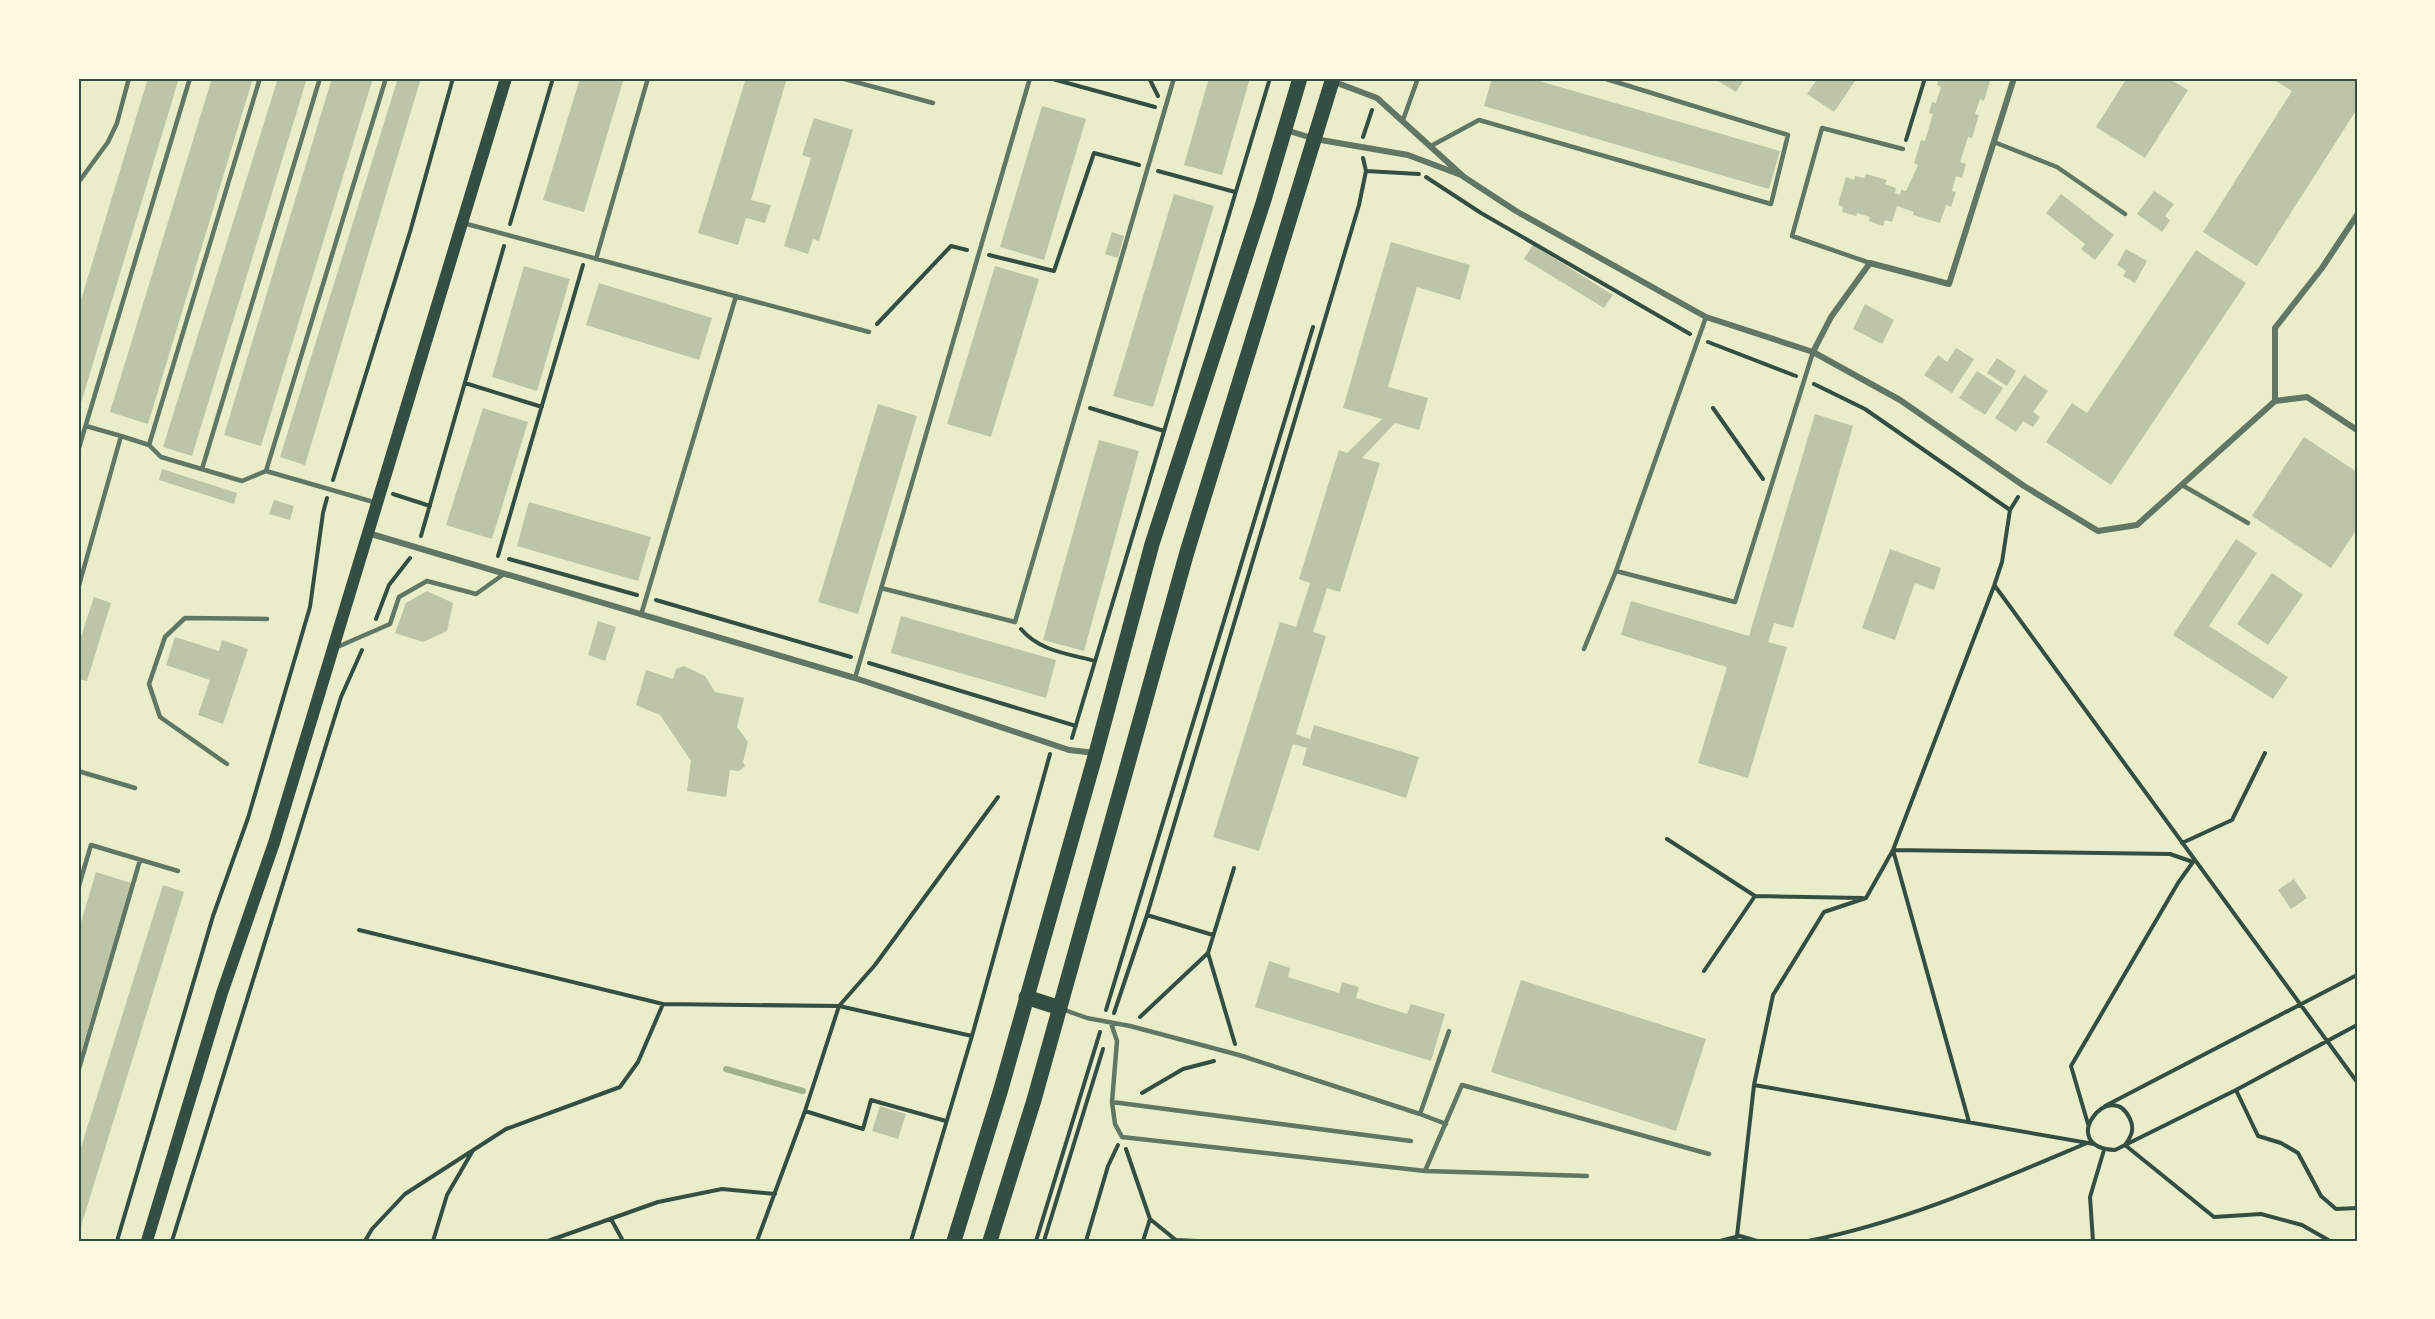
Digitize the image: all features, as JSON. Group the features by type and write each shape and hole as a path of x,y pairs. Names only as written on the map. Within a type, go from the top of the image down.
{"main road":[{"path":"147,1241 222,993 274,843 506,78"},
{"path":"954,1241 1001,1089 1096,753 1152,544 1300,78"},
{"path":"990,1241 1034,1100 1187,552 1315,139 1330,79"},
{"path":"1026,997 1060,1008"}],"street":[{"path":"1813,352 1831,317 1870,263 1949,284 2014,78"},
{"path":"1330,79 1377,98 1464,177 1516,211 1706,316 1813,352 1900,400 2024,486 2098,531 2137,525 2275,401 2307,396 2357,430"},
{"path":"1285,130 1315,139 1408,155 1464,177"},
{"path":"2275,401 2275,328 2322,268 2357,215"},
{"path":"368,533 855,678 1069,750 1096,753"}],"lane":[{"path":"78,183 108,142 117,123 129,78"},
{"path":"78,451 190,78"},
{"path":"149,445 260,78"},
{"path":"202,469 320,78"},
{"path":"266,471 386,78"},
{"path":"596,259 648,78"},
{"path":"841,78 933,103"},
{"path":"855,678 1030,78"},
{"path":"881,588 1015,622 1174,78"},
{"path":"1403,120 1418,78"},
{"path":"1431,146 1479,120 1771,204 1788,135 1603,78"},
{"path":"1870,263 1792,236 1822,128 1903,149"},
{"path":"1994,142 2056,167 2125,214"},
{"path":"462,223 869,332"},
{"path":"641,615 736,296"},
{"path":"1584,649 1616,571 1706,316"},
{"path":"1616,571 1735,602 1813,352"},
{"path":"86,426 149,445 161,457 242,481 266,471 378,503"},
{"path":"78,586 121,436"},
{"path":"2182,485 2248,524"},
{"path":"333,649 390,624 399,597 427,581 476,594 504,574"},
{"path":"227,764 160,717 149,684 165,637 185,618 267,619"},
{"path":"78,771 135,788"},
{"path":"78,889 91,845 178,871"},
{"path":"78,1072 140,860"},
{"path":"1060,1008 1239,1055 1446,1124"},
{"path":"1111,1023 1117,1041 1112,1102 1115,1124 1122,1137 1425,1170 1587,1176"},
{"path":"1420,1114 1449,1031"},
{"path":"1425,1170 1462,1085 1709,1155"},
{"path":"1112,1102 1411,1141"}],"path":[{"path":"117,1241 179,1026 213,916 250,809 310,607 323,513 410,232 453,78"},
{"path":"418,548 553,78"},
{"path":"1048,78 1165,110"},
{"path":"1069,750 1270,78"},
{"path":"1903,149 1925,78"},
{"path":"1044,1241 1147,915 1359,205 1366,171 1360,146 1377,98"},
{"path":"869,332 951,246 1054,271 1094,153 1235,192"},
{"path":"498,556 586,256"},
{"path":"1036,1241 1313,327"},
{"path":"465,383 542,406"},
{"path":"1078,404 1164,430"},
{"path":"1713,408 1770,489"},
{"path":"1737,1236 1754,1085 1773,995 1824,912 1866,898 1893,850 1994,586 2002,562 2010,510 2024,486"},
{"path":"422,534 432,537"},
{"path":"490,554 860,660 1076,726"},
{"path":"1994,586 2357,1082"},
{"path":"1015,622 1032,640 1046,648 1095,661"},
{"path":"172,1241 341,697"},
{"path":"910,1241 972,1036 1053,744"},
{"path":"2182,843 2232,820 2265,753"},
{"path":"757,1241 805,1111 839,1006 875,965 998,797"},
{"path":"1667,839 1755,896 1866,898"},
{"path":"1893,850 1969,1122"},
{"path":"1893,850 2170,854 2193,862 2178,883 2071,1066 2088,1124 2089,1135 2095,1144 2104,1150 2115,1150 2236,1090 2357,1025"},
{"path":"1130,1026 1208,953 1234,868"},
{"path":"1704,971 1755,896"},
{"path":"1147,915 1213,935"},
{"path":"359,930 663,1004 839,1006 972,1036"},
{"path":"1125,1104 1183,1069 1239,1055 1208,953"},
{"path":"2088,1124 2093,1114 2102,1107 2357,975"},
{"path":"365,1241 372,1229 405,1194 506,1129 620,1087 638,1062 663,1004"},
{"path":"1754,1085 2095,1144"},
{"path":"2236,1090 2258,1136 2281,1143 2298,1153 2321,1196 2336,1209 2357,1208"},
{"path":"805,1111 863,1129 871,1100 946,1121"},
{"path":"2102,1107 2119,1107 2127,1113 2133,1129 2131,1138 2125,1145"},
{"path":"1122,1137 1150,1219 1176,1240 1197,1241"},
{"path":"1086,1241 1108,1166 1122,1137"},
{"path":"1808,1241 1851,1233 1983,1186 2088,1143"},
{"path":"2125,1145 2214,1217 2261,1214 2302,1225 2330,1241"},
{"path":"2093,1241 2090,1197 2104,1150"},
{"path":"433,1241 447,1195 473,1151"},
{"path":"548,1241 658,1202 722,1189 775,1194"},
{"path":"611,1219 623,1241"},
{"path":"1143,1241 1150,1219"},
{"path":"1720,1241 1737,1236 1757,1241"}],"building":[{"path":"148,78 179,78 81,403 78,402 78,310"},
{"path":"212,78 253,78 148,424 110,412"},
{"path":"278,78 307,78 192,456 163,447"},
{"path":"332,78 373,78 261,446 224,435"},
{"path":"398,78 421,78 305,465 280,457"},
{"path":"580,78 624,78 584,212 543,200"},
{"path":"746,78 787,78 751,200 771,205 765,223 746,218 738,245 698,233"},
{"path":"1209,78 1250,78 1222,175 1184,165"},
{"path":"1492,78 1529,78 1780,151 1769,189 1484,106"},
{"path":"1713,78 1745,78 1736,92"},
{"path":"1818,78 1831,81 1834,78 1857,78 1834,112 1807,94"},
{"path":"1939,78 1991,78 1984,101 1980,99 1975,114 1979,115 1972,138 1968,137 1960,162 1966,164 1962,178 1956,176 1952,191 1956,192 1951,207 1946,205 1940,223 1913,215 1914,212 1897,206 1892,222 1885,220 1883,226 1869,221 1870,217 1842,212 1843,207 1838,205 1846,177 1854,180 1855,176 1864,178 1866,174 1887,180 1885,184 1896,188 1895,193 1900,195 1901,190 1906,191 1918,165 1914,163 1921,140 1925,141 1933,114 1929,113 1932,102 1936,103 1941,87 1937,85"},
{"path":"2127,78 2172,78 2171,80 2188,90 2145,158 2096,127"},
{"path":"2271,78 2357,78 2357,109 2257,266 2203,232 2292,91"},
{"path":"1042,106 1086,119 1044,260 1000,247"},
{"path":"814,118 853,130 819,241 813,239 808,254 784,246 811,158 802,155"},
{"path":"2154,191 2174,204 2165,216 2170,220 2162,232 2137,214"},
{"path":"1174,194 1214,206 1153,407 1113,396"},
{"path":"2061,194 2114,235 2095,260 2081,249 2085,244 2046,213"},
{"path":"1112,232 1124,236 1118,258 1105,254"},
{"path":"1391,242 1470,265 1460,300 1417,287 1388,387 1428,398 1419,430 1395,423 1362,458 1380,463 1340,592 1327,588 1313,632 1326,636 1296,734 1310,739 1314,725 1419,757 1406,798 1302,765 1307,748 1293,744 1259,851 1213,837 1280,622 1296,627 1310,583 1299,579 1339,450 1347,453 1382,419 1343,408"},
{"path":"1533,245 1613,295 1604,308 1524,259"},
{"path":"2126,249 2147,261 2135,283 2123,276 2126,271 2117,265"},
{"path":"2196,250 2246,283 2111,485 2046,442 2072,403 2087,413"},
{"path":"524,266 570,279 537,391 492,377"},
{"path":"995,266 1039,279 991,437 947,424"},
{"path":"599,283 712,318 699,360 586,325"},
{"path":"1865,304 1894,320 1882,344 1853,329"},
{"path":"1956,348 1974,359 1952,393 1924,375 1938,355 1947,362"},
{"path":"1997,358 2016,371 2007,386 1987,373"},
{"path":"1977,371 2003,388 1985,415 1959,398"},
{"path":"2024,375 2048,391 2033,412 2040,417 2033,427 2023,421 2016,432 1995,418"},
{"path":"878,404 917,416 858,614 818,602"},
{"path":"483,408 528,422 492,539 446,525"},
{"path":"1815,414 1853,426 1793,628 1774,623 1768,642 1787,647 1748,778 1698,763 1727,667 1621,635 1631,601 1749,636"},
{"path":"2304,437 2357,472 2357,529 2331,568 2252,516"},
{"path":"1099,440 1139,451 1084,651 1043,640"},
{"path":"162,469 237,493 234,504 159,480"},
{"path":"274,500 294,506 290,520 269,514"},
{"path":"529,502 651,537 638,581 517,546"},
{"path":"2236,539 2257,553 2209,626 2288,677 2273,699 2173,635"},
{"path":"1890,549 1941,568 1934,590 1915,583 1895,640 1862,628"},
{"path":"2272,573 2303,595 2268,645 2237,624"},
{"path":"427,591 453,603 447,631 423,642 395,633 406,603"},
{"path":"94,597 111,603 87,681 78,679 78,646"},
{"path":"901,616 1056,660 1046,698 891,653"},
{"path":"598,621 616,627 605,661 588,655"},
{"path":"175,637 219,651 222,640 248,649 223,724 198,715 210,680 166,665"},
{"path":"684,666 705,676 715,692 744,698 737,727 748,742 743,762 745,766 739,771 730,770 726,797 687,791 691,761 660,715 636,705 646,670 673,679 676,669"},
{"path":"96,872 131,883 79,1060 78,932"},
{"path":"2294,879 2307,898 2291,909 2278,890"},
{"path":"163,885 184,892 78,1236 78,1157"},
{"path":"1269,961 1290,968 1288,977 1339,993 1342,982 1359,987 1356,998 1407,1014 1411,1004 1445,1014 1431,1061 1255,1007"},
{"path":"1521,980 1706,1039 1676,1131 1491,1072"},
{"path":"880,1106 906,1114 898,1139 872,1131"}],"waterway":[{"path":"726,1069 803,1091"}]}
